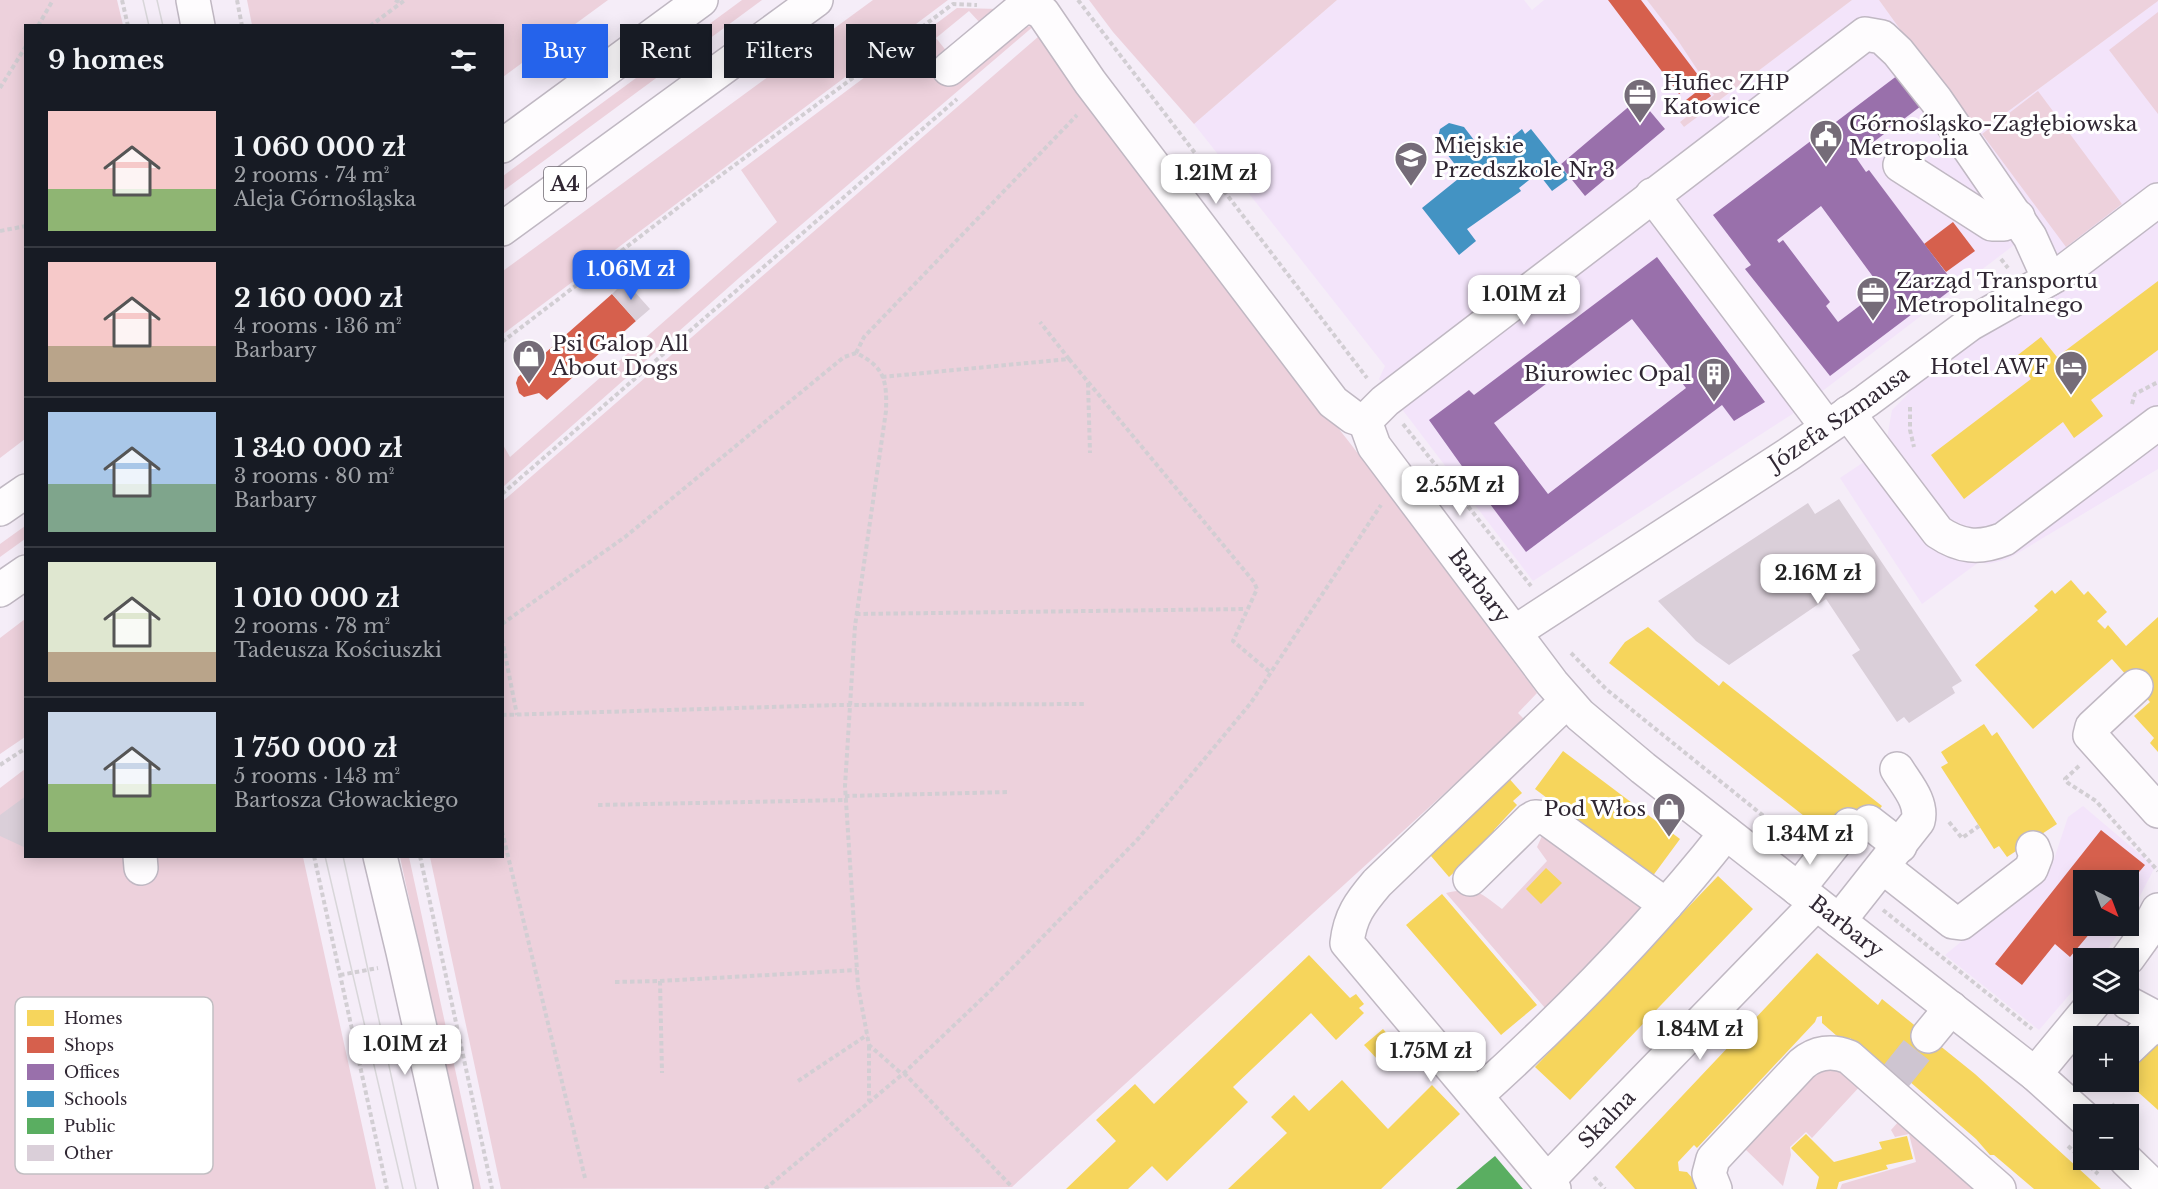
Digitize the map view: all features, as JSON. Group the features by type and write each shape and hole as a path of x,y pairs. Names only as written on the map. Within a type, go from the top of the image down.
{"main road":[{"path":"193,0 198,24"},
{"path":"504,145 701,0"},
{"name":"A4","path":"504,228 816,0"},
{"path":"955,82 1021,9 1028,6 1038,9 1054,26 1098,91 1333,402 1353,417 1375,411 1652,195 1865,34 1882,37 1898,52 1936,100 2018,217 2049,279"},
{"path":"1900,165 1992,224 2004,224 2018,217"},
{"path":"1652,195 1837,420 1938,532 1953,542 1989,546 2004,540 2158,423"},
{"name":"Józefa Szmausa","path":"1515,632 1667,535 1837,420 1970,324 2067,270 2158,200"},
{"name":"Barbary","path":"1375,411 1374,446 1567,701 1618,748 2035,1074 2073,1108"},
{"path":"0,509 24,492"},
{"path":"0,590 24,573"},
{"path":"2136,686 2090,730 2092,739 2158,811"},
{"path":"1551,1185 1347,943 1350,923 1356,906 1377,883 1567,701"},
{"path":"1818,905 1900,845 1919,807 1897,769"},
{"path":"1470,879 1530,820 1541,817 1666,905"},
{"path":"1818,905 1859,824 1900,845 1953,922 1961,923 2031,869 2036,856 2032,848"},
{"path":"1476,1096 1548,1032 1666,905 1726,833"},
{"path":"380,858 404,952 456,1189"},
{"name":"Skalna","path":"1551,1185 1818,905"},
{"path":"2135,948 2158,910"},
{"path":"1928,1036 1951,1008"},
{"path":"2139,1009 2158,1019"},
{"path":"2035,1074 2085,1014"},
{"path":"2139,1039 2147,1031 2158,1026"},
{"path":"1715,1189 1709,1174 1713,1159 1810,1058 1820,1053 1840,1053 1890,1082 1999,1189"},
{"path":"2136,1170 2156,1189"}],"path":[{"path":"39,24 53,0"},
{"path":"122,0 128,24"},
{"path":"237,0 242,24"},
{"path":"395,0 402,1"},
{"path":"1078,0 1375,411 1548,610 1559,628 1563,644 1606,689"},
{"path":"373,24 402,1"},
{"path":"504,340 714,180 953,4 986,5"},
{"path":"0,88 24,49"},
{"path":"504,492 955,82"},
{"path":"856,354 864,337 1079,113"},
{"path":"0,231 24,226"},
{"path":"1040,322 1254,582 1257,589 1233,640 1271,673"},
{"path":"504,623 625,537 844,357 856,354 867,359 882,377 887,386 886,411 856,614 849,706 846,798 856,970 868,1045 869,1101"},
{"path":"882,377 1069,359"},
{"path":"1088,382 1090,453"},
{"path":"1912,399 1910,430 1915,450"},
{"path":"765,1189 903,1074 990,991 1138,839 1250,704 1384,500"},
{"path":"856,614 1246,609"},
{"path":"504,649 517,715"},
{"path":"504,715 849,706 1086,704"},
{"path":"2099,747 2065,779 2096,801 2158,871"},
{"path":"0,765 24,749"},
{"path":"598,805 1010,792"},
{"path":"1900,845 1950,821 1962,838 1979,826"},
{"path":"504,839 585,1178"},
{"path":"315,858 387,1189"},
{"path":"420,858 492,1189"},
{"path":"340,975 382,967 384,975"},
{"path":"615,982 856,970"},
{"path":"660,981 662,1073"},
{"path":"798,1081 867,1035"},
{"path":"868,1045 903,1074 1012,1187"}],"shaded area":[{"path":"0,0 117,0 123,24 24,24 24,440 0,458"},
{"path":"247,0 608,0 575,24 522,24 522,63 504,76 504,24 252,24"},
{"path":"742,0 762,0 729,24 724,24 724,28 712,37 712,24 709,24"},
{"path":"873,0 948,0 916,24 846,24 846,77 504,333 504,270 767,78 834,78 834,29"},
{"path":"1089,0 1337,0 1194,124 1113,32"},
{"path":"1337,0 1524,0 1532,10 1544,0 1647,0 1677,38 1714,95 1680,122 1684,127 1852,0 1879,0 1976,135 2158,1 2158,469 2008,559 1988,564 1979,562 1922,604 1840,478 1889,445 1887,438 1892,410 1907,395 1917,377 2073,277 2039,226 1791,415 1533,581 1379,379 1385,366 1194,124"},
{"path":"1647,0 1852,0 1684,127 1680,122 1714,95 1677,39"},
{"path":"1879,0 2158,0 2158,1 1976,135"},
{"path":"957,8 1000,9 981,24 969,11 936,38 936,24"},
{"path":"2158,12 2158,114 2109,50"},
{"path":"1035,25 739,278 504,486 504,446 510,457 777,222 741,170 864,78 936,78 936,73 948,86 1017,29"},
{"path":"1046,30 1131,162 1353,447 1537,693 1518,713 1525,720 1012,1187 501,1189 430,858 504,858 504,500"},
{"path":"936,38 948,53 936,63"},
{"path":"636,78 656,78 504,190 504,175"},
{"path":"2038,91 2122,204 2066,247 1982,134"},
{"path":"24,527 24,540 0,557 0,544"},
{"path":"24,620 24,738 0,754 0,638"},
{"path":"24,770 24,858 303,858 376,1189 0,1189 0,788"},
{"path":"2083,806 2155,867 2139,898 2139,870 2073,870 2073,936 2117,936 2108,948 2073,948 2073,991 2039,1030 1945,955 2051,868 2068,817"},
{"path":"1548,834 1644,909 1554,1010 1545,1008 1446,893 1464,890 1477,892 1502,909 1547,861 1537,847 1542,836"},
{"path":"400,858 409,858 481,1189 472,1189"},
{"path":"1826,1063 1863,1083 1812,1138 1806,1132 1790,1147 1791,1155 1783,1186 1744,1148 1799,1082"},
{"path":"1899,1121 1984,1189 1840,1189 1842,1184 1916,1162 1909,1134 1895,1137 1891,1130"}],"building: Homes":[{"path":"2158,281 2158,350 2091,400 2103,416 2074,438 2063,422 1964,499 1931,455 2031,379 2014,358 2041,337 2057,357"},
{"path":"2071,580 2084,595 2088,591 2107,612 2097,621 2105,629 2108,625 2126,646 2158,617 2158,752 2150,743 2154,738 2134,716 2150,702 2112,659 2033,729 1975,665 2038,610 2034,606 2052,590 2055,594"},
{"path":"1648,627 1719,686 1723,681 1882,806 1861,833 1827,834 1609,663 1625,642"},
{"path":"1984,724 1992,736 1997,732 2057,824 2007,857 1999,846 1994,849 1941,767 1948,763 1941,752"},
{"path":"1563,751 1680,839 1652,877 1535,789"},
{"path":"1506,775 1522,793 1513,801 1517,805 1494,830 1497,833 1449,877 1425,849"},
{"path":"1546,868 1562,883 1541,904 1526,889"},
{"path":"1718,876 1753,909 1570,1100 1535,1067"},
{"path":"1442,894 1537,1005 1501,1035 1406,925"},
{"path":"1817,953 1878,1005 1882,999 1975,1074 2073,1163 2073,1170 2080,1170 2101,1189 2034,1189 1994,1155 1990,1155 1976,1139 1909,1081 1905,1083 1850,1038 1845,1043 1822,1023 1822,1016 1817,1017 1815,1022 1697,1148 1694,1145 1678,1162 1679,1171 1687,1172 1702,1189 1635,1189 1615,1167"},
{"path":"1309,955 1350,998 1356,994 1364,1004 1359,1008 1364,1013 1336,1040 1311,1013 1233,1087 1248,1102 1167,1181 1152,1166 1128,1189 1066,1189 1116,1141 1096,1120 1135,1084 1154,1104"},
{"path":"1383,1029 1397,1045 1379,1061 1364,1045"},
{"path":"2158,1041 2158,1110 2138,1092 2139,1062"},
{"path":"1342,1080 1388,1129 1432,1085 1460,1114 1381,1189 1228,1189 1287,1133 1271,1117 1294,1095 1309,1111"},
{"path":"1806,1134 1834,1162 1882,1149 1879,1142 1907,1136 1913,1159 1886,1165 1888,1169 1839,1182 1837,1189 1816,1189 1819,1177 1791,1148"}],"building: Shops":[{"path":"1608,0 1641,0 1701,79 1679,94"},
{"path":"1704,86 1711,96 1693,109 1686,100"},
{"path":"1953,222 1975,251 1946,272 1924,244"},
{"path":"612,294 636,321 547,400 539,393 524,397 519,393 516,383 518,377"},
{"path":"2101,830 2145,865 2139,872 2139,870 2073,870 2073,936 2088,936 2078,948 2073,948 2070,957 2055,944 2022,985 1995,964"}],"building: Offices":[{"path":"1902,72 1925,103 1855,156 1866,172 1869,170 1956,286 1935,302 1931,296 1922,303 1924,305 1830,376 1745,269 1751,265 1713,215","holes":["1821,206 1882,289 1838,322 1826,306 1830,302 1783,240 1779,243 1777,240"]},
{"path":"1639,98 1665,129 1585,196 1560,165"},
{"name":"Biurowiec Opal","path":"1657,257 1765,402 1734,421 1722,405 1526,552 1487,500 1490,498 1477,481 1474,483 1429,420 1469,390 1474,395","holes":["1632,319 1686,388 1548,494 1494,423"]}],"building: Schools":[{"path":"1449,123 1464,127 1487,157 1522,129 1525,134 1531,129 1570,178 1552,191 1538,173 1519,188 1521,191 1467,229 1476,241 1459,255 1422,208 1463,175 1437,141 1440,129"}],"building: Public":[{"path":"1495,1156 1523,1189 1456,1189 1484,1165"}],"building: Other":[{"path":"625,281 650,309 636,321 612,294"},
{"path":"1839,499 1962,681 1952,687 1955,693 1909,723 1904,717 1897,722 1852,655 1860,650 1826,599 1729,665 1696,641 1658,601 1808,503 1815,514"},
{"path":"24,797 24,847 0,836 0,815"}],"tunnel":[{"path":"1896,1076 1928,1036"}],"tram line":[{"path":"143,0 149,24"},
{"path":"157,0 163,24"},
{"path":"325,858 403,1189"},
{"path":"343,858 416,1189"}],"place":[{"name":"Hufiec ZHP Katowice","path":"1640,124"},
{"name":"Górnośląsko-Zagłębiowska Metropolia","path":"1826,165"},
{"name":"Miejskie Przedszkole Nr 3","path":"1411,187"},
{"name":"Zarząd Transportu Metropolitalnego","path":"1873,322"},
{"name":"Psi Galop All About Dogs","path":"529,385"},
{"name":"Hotel AWF","path":"2071,396"},
{"name":"Biurowiec Opal","path":"1714,403"},
{"name":"Pod Włos","path":"1669,838"}]}
